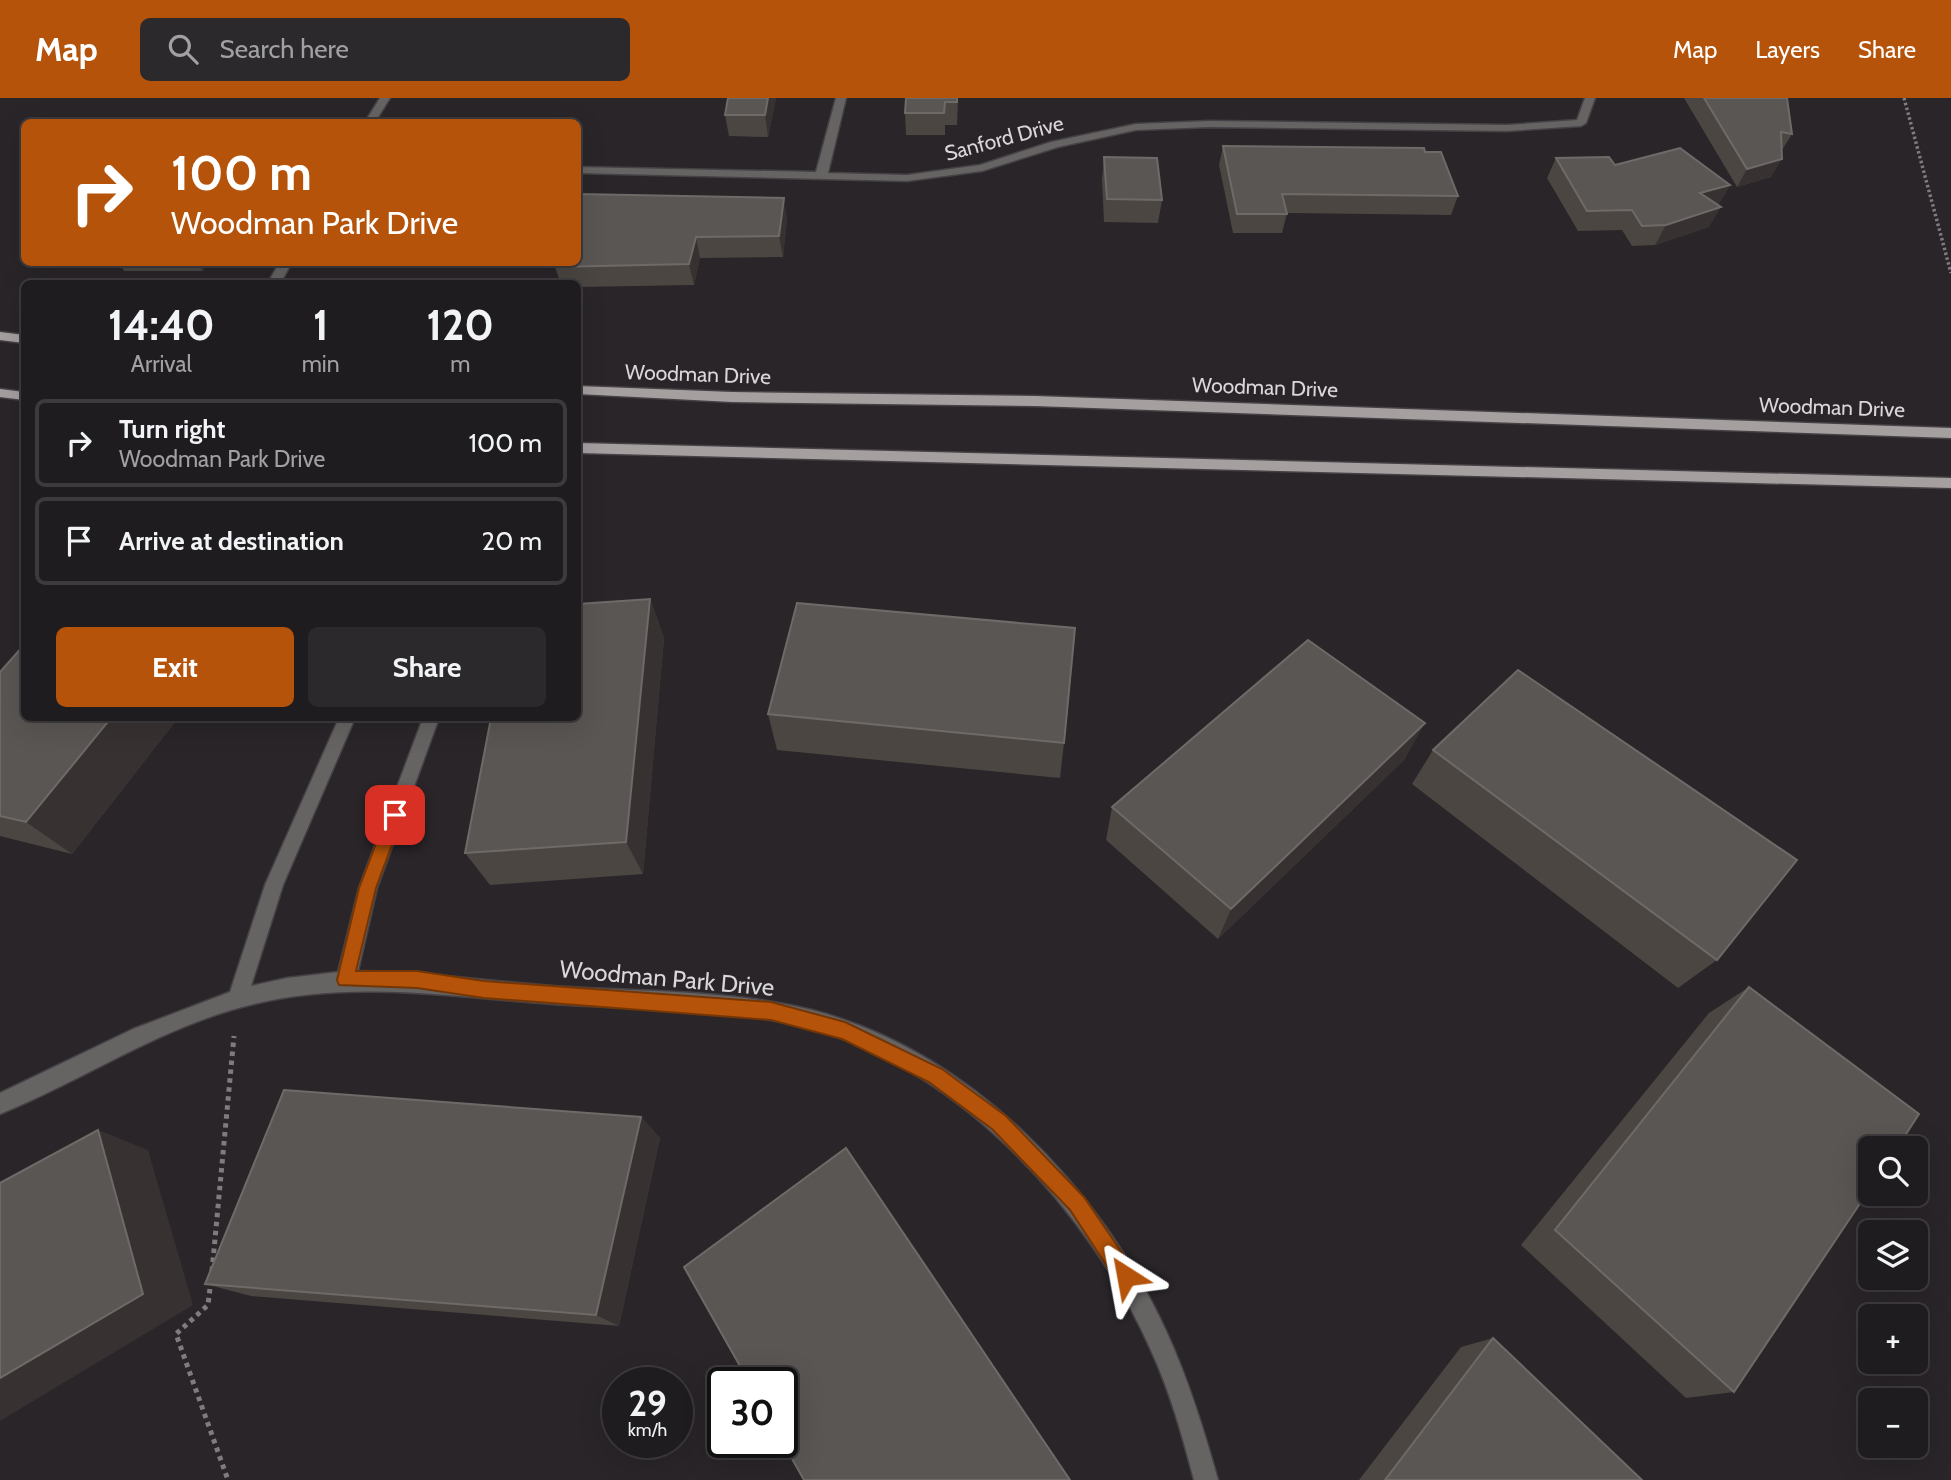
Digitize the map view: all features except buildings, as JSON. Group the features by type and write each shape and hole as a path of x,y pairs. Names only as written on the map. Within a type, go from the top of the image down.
{"main road":[{"path":"0,335 21,338"},
{"name":"Woodman Drive","path":"581,390 732,397 1049,401 1950,433"},
{"path":"0,393 21,396"},
{"path":"581,447 1951,482"}],"street":[{"path":"372,119 386,98"},
{"path":"821,177 841,98"},
{"name":"Sanford Drive","path":"581,170 907,178 982,168 1094,134 1179,124 1507,128 1581,123 1590,98"},
{"path":"237,1000 274,885 347,721"},
{"path":"345,980 368,888 430,721"},
{"name":"Woodman Park Drive","path":"0,1104 182,1015 285,988 345,980 417,979 484,990 771,1011 845,1031 936,1076 999,1123 1077,1203 1126,1276 1168,1363 1206,1480"}],"path":[{"path":"1904,98 1951,273"},
{"path":"228,1480 176,1334 208,1305 237,1000"}],"route":[{"path":"395,815 368,888 345,980 417,979 484,990 771,1011 845,1031 936,1076 999,1123 1077,1203 1126,1276"}]}
